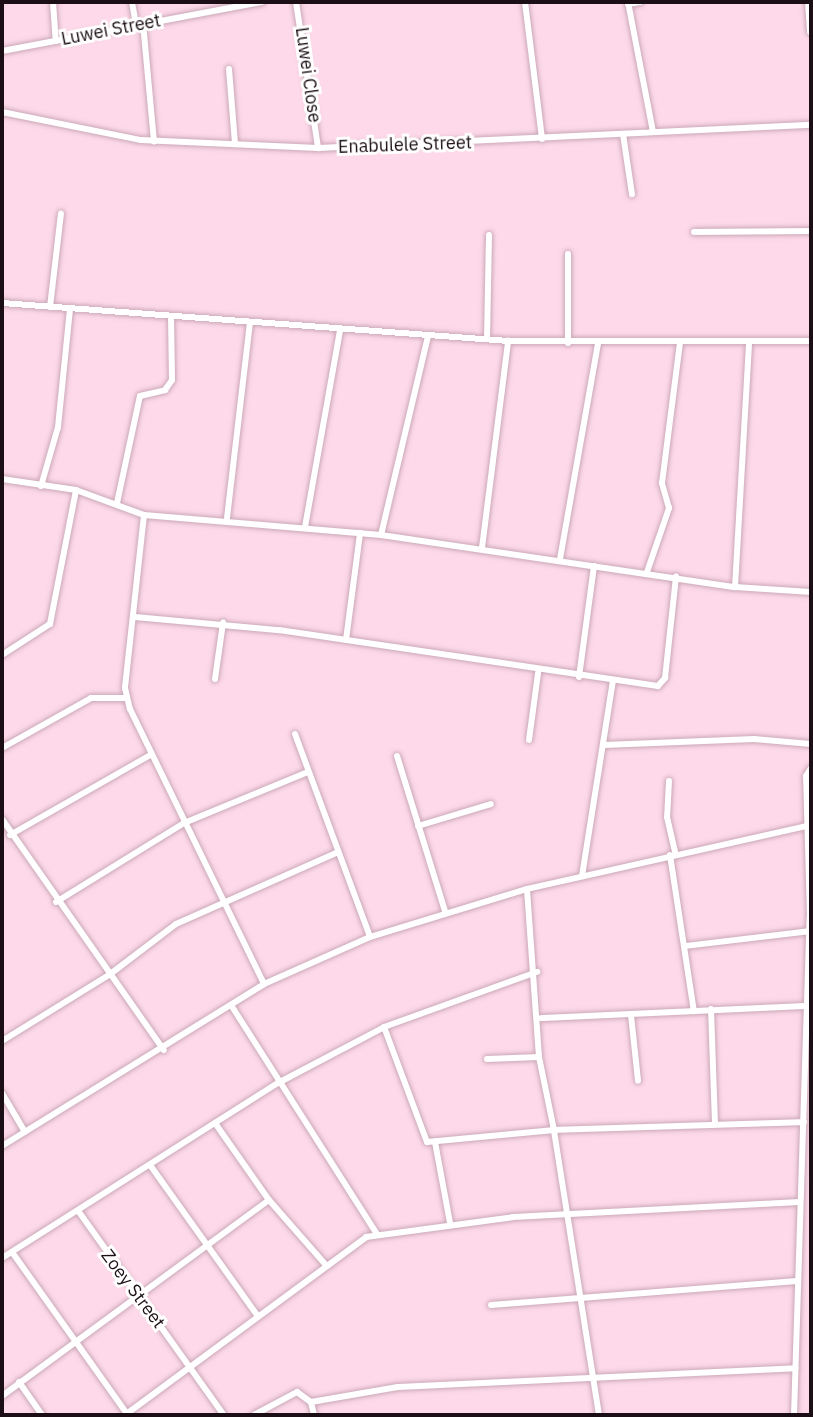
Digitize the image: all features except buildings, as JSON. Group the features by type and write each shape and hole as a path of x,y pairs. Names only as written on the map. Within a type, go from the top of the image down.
{"street":[{"path":"53,2 56,41"},
{"path":"132,2 139,24 154,141"},
{"name":"Luwei Street","path":"2,51 139,24 213,4 262,2"},
{"name":"Luwei Close","path":"296,2 318,148"},
{"path":"526,2 542,139"},
{"path":"640,2 628,3 653,132"},
{"path":"808,2 810,32"},
{"path":"229,68 235,144"},
{"name":"Enabulele Street","path":"2,112 154,141 318,148 811,125"},
{"path":"622,134 632,194"},
{"path":"50,307 61,214"},
{"path":"694,232 811,231"},
{"path":"487,339 489,235"},
{"path":"568,254 569,343"},
{"path":"2,303 171,319 508,341 749,344 811,341"},
{"path":"41,486 58,427 70,309"},
{"path":"117,503 140,396 165,390 172,380 171,319"},
{"path":"228,518 250,323"},
{"path":"305,527 340,330"},
{"path":"382,535 428,336"},
{"path":"482,548 508,341"},
{"path":"647,572 669,508 662,483 680,342"},
{"path":"559,559 598,343"},
{"path":"735,587 749,344"},
{"path":"2,479 76,490 144,515 228,518 382,535 735,587 811,592"},
{"path":"2,655 50,624 76,490"},
{"path":"144,515 127,698 221,903 264,984"},
{"path":"346,640 360,533"},
{"path":"579,677 594,566"},
{"path":"135,617 223,623 346,640 538,673 664,683 676,577"},
{"path":"215,679 223,623"},
{"path":"529,740 538,673"},
{"path":"582,876 613,680"},
{"path":"2,748 91,698 127,698"},
{"path":"295,734 336,853 370,937"},
{"path":"604,745 754,739 811,744"},
{"path":"10,835 152,754"},
{"path":"397,757 444,911"},
{"path":"794,1415 810,931 811,768"},
{"path":"56,902 184,823 308,772"},
{"path":"669,781 667,817 694,1011"},
{"path":"418,826 491,804"},
{"path":"2,819 56,902 163,1050"},
{"path":"2,1146 163,1050 264,984 370,937 444,911 527,889 672,854 810,825"},
{"path":"2,1041 109,975 176,924 336,853"},
{"path":"527,889 541,1018 539,1057 572,1215 599,1415"},
{"path":"685,947 810,931"},
{"path":"2,1258 79,1212 278,1083 384,1027 537,972"},
{"path":"230,1005 278,1083 351,1185 377,1234"},
{"path":"541,1018 807,1006"},
{"path":"711,1009 715,1123"},
{"path":"631,1015 638,1081"},
{"path":"384,1027 422,1137 435,1142 554,1130 804,1122"},
{"path":"487,1059 539,1057"},
{"path":"2,1093 25,1132"},
{"path":"215,1123 269,1200 326,1265"},
{"path":"435,1142 450,1223"},
{"path":"150,1166 204,1247 257,1315"},
{"path":"801,1175 811,1176"},
{"path":"2,1396 76,1345 138,1293 269,1200"},
{"path":"12,1252 127,1415 189,1364 326,1265 377,1234 450,1223 800,1202"},
{"name":"Zoey Street","path":"79,1212 224,1415"},
{"path":"491,1305 797,1281"},
{"path":"311,1402 398,1387 594,1381 796,1368"},
{"path":"19,1382 42,1415"},
{"path":"254,1415 297,1392 311,1402 314,1415"}]}
